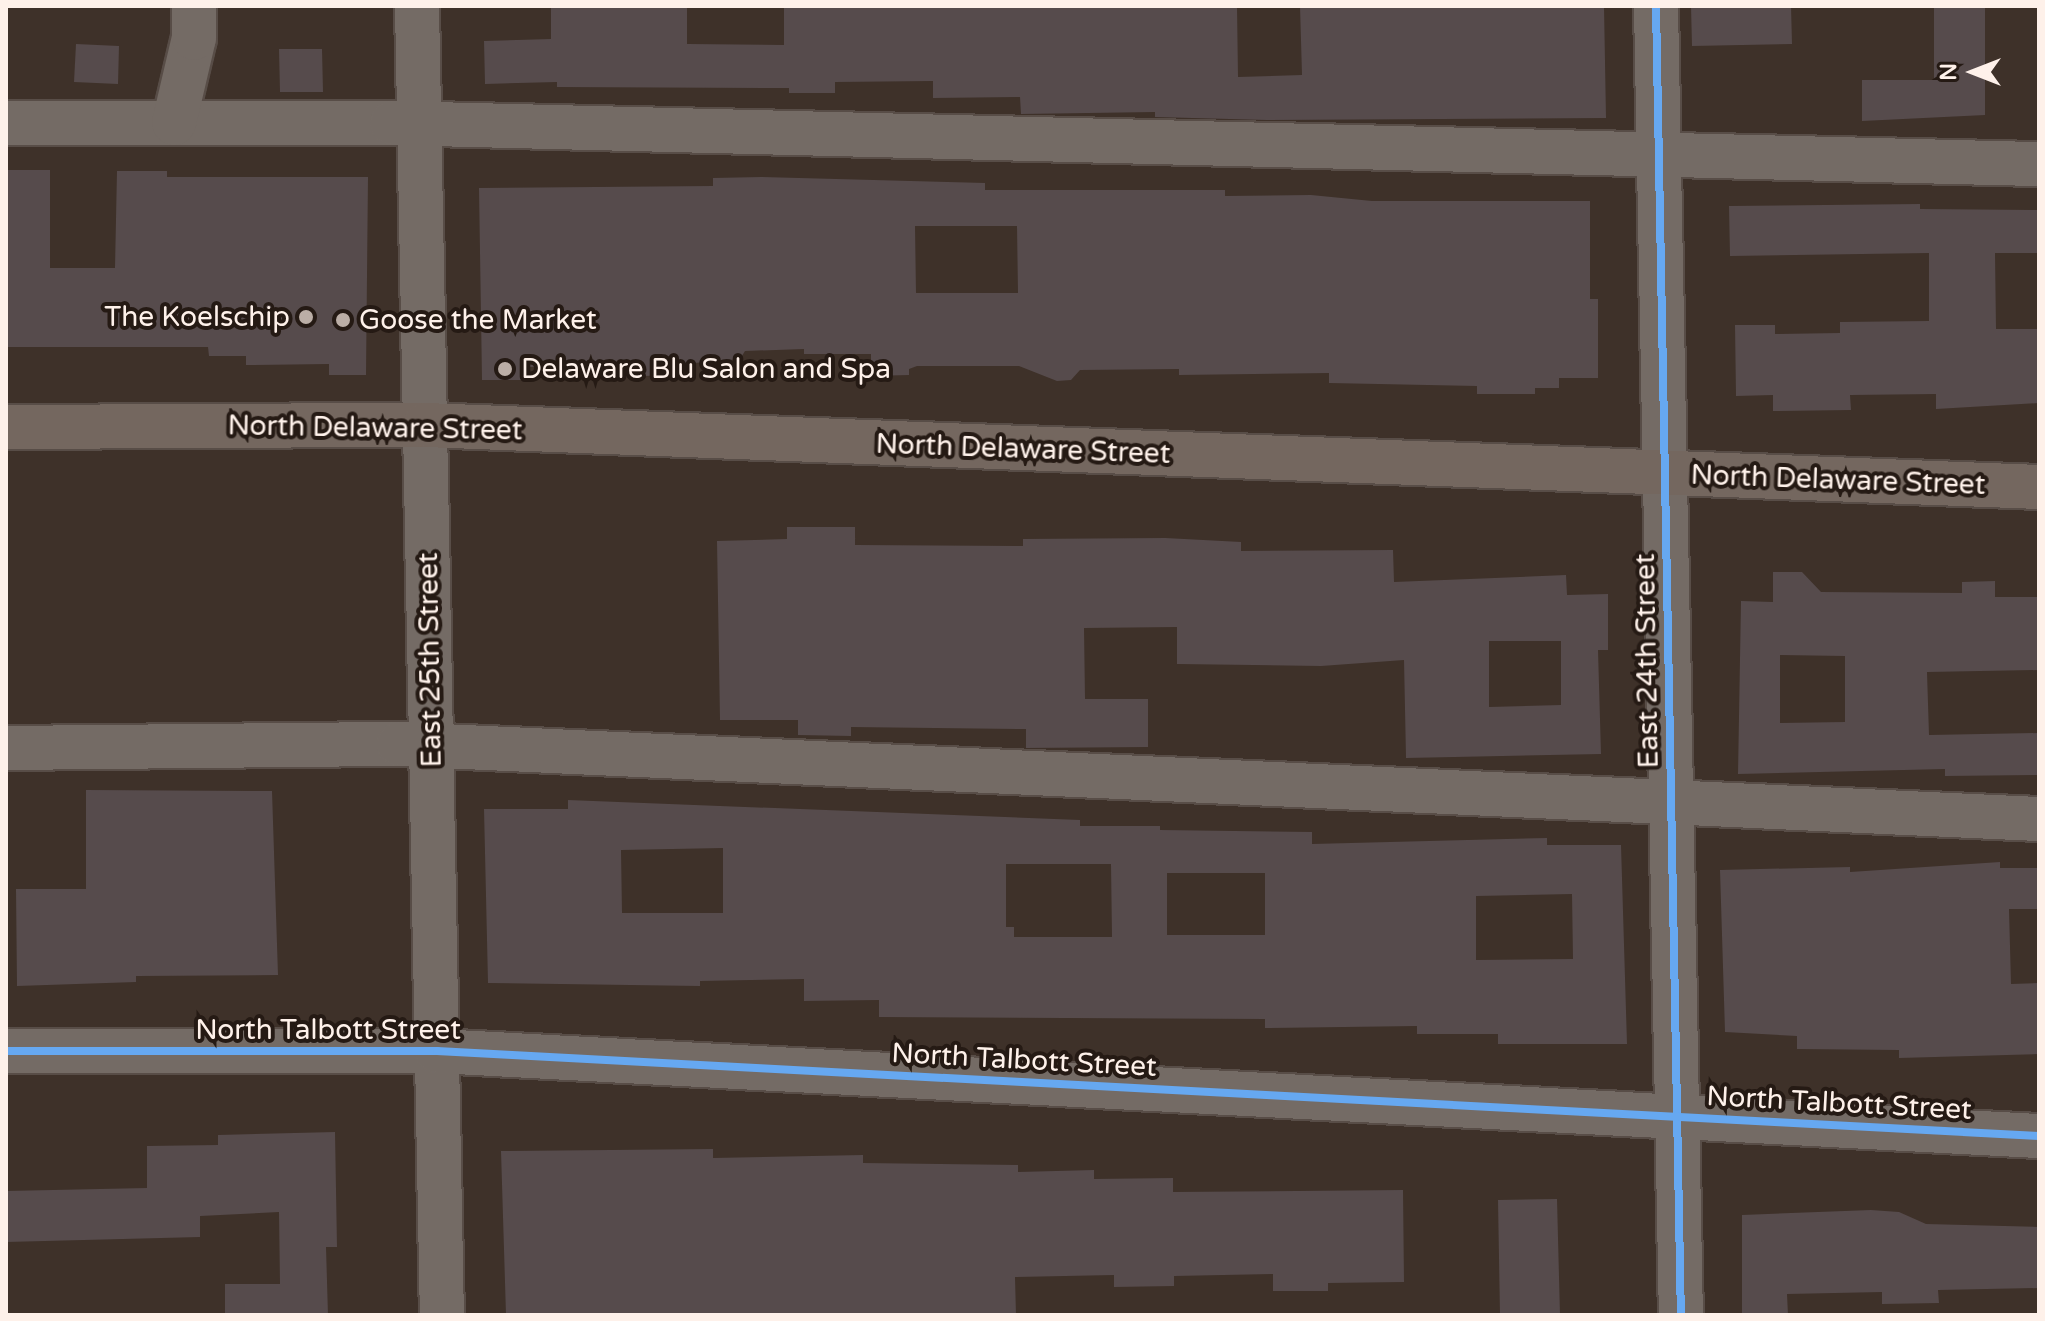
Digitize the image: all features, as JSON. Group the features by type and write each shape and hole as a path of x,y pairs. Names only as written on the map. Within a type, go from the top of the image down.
{"main road":[{"name":"North Delaware Street","path":"6,427 425,425 2039,487"}],"street":[{"path":"174,123 194,38 194,6"},
{"name":"East 25th Street","path":"417,6 442,1315"},
{"name":"East 24th Street","path":"1656,6 1681,1315"},
{"path":"6,123 420,124 2039,164"},
{"path":"6,748 431,746 2039,819"},
{"name":"North Talbott Street","path":"6,1051 437,1051 2039,1136"}],"building":[{"path":"551,6 687,6 687,44 784,45 784,6 1237,6 1238,77 1302,75 1300,6 1604,6 1606,118 1267,120 1155,117 1155,112 1021,114 1020,97 933,98 933,81 835,82 835,93 789,93 789,88 557,87 557,82 485,84 484,41 551,39"},
{"path":"1691,6 1791,6 1792,44 1692,46"},
{"path":"1934,6 1985,6 1985,115 1862,121 1862,80 1934,80"},
{"path":"76,44 119,46 118,84 74,82"},
{"path":"279,49 322,49 323,92 280,92"},
{"path":"6,170 50,170 50,268 115,268 117,171 167,171 167,177 368,177 366,375 329,375 329,364 246,365 246,356 209,356 208,347 6,347"},
{"path":"713,178 985,183 985,190 1225,190 1225,196 1311,195 1372,201 1590,201 1590,299 1598,299 1598,378 1559,378 1559,388 1535,388 1535,394 1477,394 1477,386 1329,383 1329,373 1179,375 1179,369 1080,370 1071,380 1057,381 1019,366 917,366 909,369 909,375 871,376 871,354 804,354 804,349 745,351 740,359 683,364 683,375 642,376 642,365 524,367 525,380 482,380 479,188 713,186","holes":["915,226 1017,226 1018,293 916,293"]},
{"path":"1920,204 1920,209 2039,210 2039,253 1995,253 1996,329 2039,329 2039,403 1936,409 1936,394 1850,395 1851,410 1773,411 1773,395 1736,396 1735,325 1775,325 1775,334 1840,333 1840,322 1929,321 1929,253 1730,256 1729,206"},
{"path":"787,527 855,527 855,545 1023,546 1023,539 1165,538 1241,542 1241,551 1393,550 1394,582 1566,575 1567,595 1608,594 1608,650 1598,650 1601,754 1406,758 1404,660 1321,666 1177,664 1177,627 1084,628 1085,699 1148,699 1148,747 1026,748 1026,729 851,727 851,736 798,735 798,720 720,720 717,541 787,539","holes":["1489,641 1561,641 1561,705 1489,707"]},
{"path":"1773,572 1802,572 1821,592 1962,593 1962,582 1995,581 1995,597 2039,597 2039,670 1927,672 1929,735 2039,733 2039,775 1945,776 1945,769 1738,774 1741,601 1773,602","holes":["1780,655 1845,656 1845,722 1780,723"]},
{"path":"86,790 272,791 278,975 136,976 136,982 17,986 16,889 86,889"},
{"path":"568,800 1080,820 1080,826 1312,832 1312,844 1547,838 1547,845 1621,845 1627,1044 1498,1044 1498,1034 1417,1034 1417,1026 1265,1028 1265,1019 879,1017 879,1000 804,1001 804,979 700,981 700,986 488,983 484,809 568,809","holes":["723,848 723,913 622,913 621,850","1006,864 1111,864 1112,937 1014,937 1014,927 1006,927","1167,873 1265,873 1265,935 1167,935","1572,894 1573,959 1476,960 1476,896"]},
{"path":"2000,862 2000,868 2039,868 2039,909 2009,909 2011,984 2039,983 2039,1054 1899,1058 1899,1050 1797,1049 1797,1036 1725,1032 1720,870 1850,867 1850,872"},
{"path":"335,1132 337,1247 326,1247 328,1315 225,1315 225,1284 280,1284 279,1212 200,1216 200,1237 6,1242 6,1191 147,1188 147,1146 218,1145 218,1135"},
{"path":"713,1149 713,1158 863,1155 863,1163 1018,1165 1018,1172 1094,1170 1094,1179 1173,1178 1173,1192 1403,1190 1404,1282 1328,1283 1328,1291 1273,1291 1273,1274 1174,1276 1174,1286 1114,1287 1114,1275 1015,1277 1016,1315 506,1315 501,1151"},
{"path":"1557,1199 1560,1315 1500,1315 1498,1200"},
{"path":"1871,1210 1899,1212 1926,1224 2039,1227 2039,1288 1938,1290 1939,1303 1882,1304 1882,1292 1787,1294 1788,1315 1742,1315 1742,1215"}],"cycle path":[{"path":"1656,6 1681,1315"},
{"path":"6,1051 437,1051 2039,1136"}],"place":[{"name":"The Koelschip","path":"306,317"},
{"name":"Goose the Market","path":"343,320"},
{"name":"Delaware Blu Salon and Spa","path":"505,369"}]}
